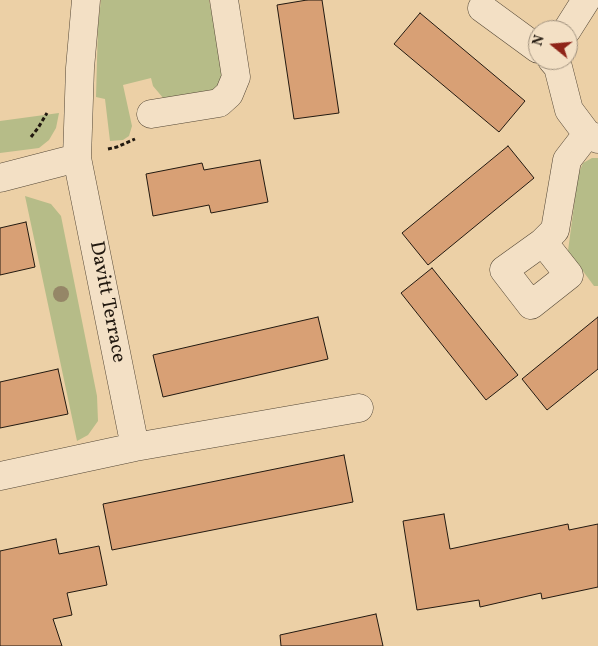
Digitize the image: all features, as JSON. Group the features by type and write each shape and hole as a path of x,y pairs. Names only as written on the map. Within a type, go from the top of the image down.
{"street":[{"name":"Davitt Terrace","path":"86,0 80,68 77,158 135,447"},
{"path":"151,114 219,103 229,94 236,76 224,0"},
{"path":"482,8 528,42"},
{"path":"543,242 555,230 567,160 592,137 569,110 559,70"},
{"path":"0,178 77,158"},
{"path":"0,476 135,447 358,408"}],"green space":[{"path":"101,0 209,0 223,65 221,82 212,91 164,99 153,86 151,78 123,85 132,126 129,136 123,140 110,141 105,99 96,97 98,25"},
{"path":"59,113 56,128 49,140 39,148 0,153 0,121"},
{"path":"592,158 598,158 598,286 594,286 568,251 578,175 583,163"},
{"path":"25,196 51,204 61,216 97,396 98,421 88,435 77,441"}],"building":[{"path":"307,0 322,0 339,113 294,119 277,5"},
{"path":"420,13 525,101 499,132 394,44"},
{"path":"508,146 534,178 428,265 402,233"},
{"path":"260,160 268,202 211,213 209,205 153,216 146,174 202,163 204,170"},
{"path":"26,222 35,267 0,275 0,228"},
{"path":"432,268 518,375 486,400 401,293"},
{"path":"318,317 328,359 163,397 153,355"},
{"path":"598,317 598,369 547,410 522,379"},
{"path":"58,369 68,414 0,428 0,382"},
{"path":"344,455 353,502 112,550 103,504"},
{"path":"444,514 450,549 568,524 569,530 598,524 598,587 542,599 541,593 480,607 479,600 417,610 403,521"},
{"path":"56,539 59,554 99,546 107,585 67,593 72,615 53,619 62,646 0,646 0,551"},
{"path":"376,614 383,646 281,646 280,635"}]}
